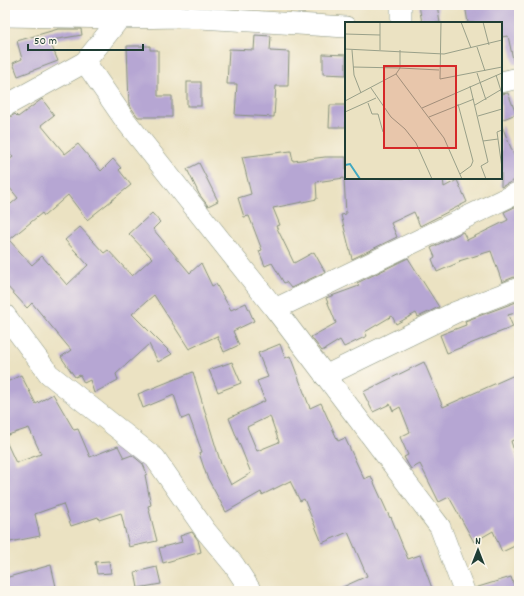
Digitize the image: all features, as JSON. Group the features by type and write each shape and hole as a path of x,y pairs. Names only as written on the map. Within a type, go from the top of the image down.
{"street":[{"path":"401,5 401,22"},
{"path":"5,16 120,11 183,17 345,27"},
{"path":"5,106 85,62 120,11"},
{"path":"85,62 125,120 275,309 440,527 464,591"},
{"path":"502,82 519,78"},
{"path":"275,309 519,192"},
{"path":"325,376 456,312 519,288"},
{"path":"5,315 49,374 155,458 205,530 234,565 251,591"}],"building":[{"path":"419,5 437,5 440,22 422,22"},
{"path":"465,5 519,5 519,64 514,64 508,36 502,37 502,22 468,22"},
{"path":"58,29 81,29 82,35 52,40 51,44 58,61 18,76 13,63 22,59 17,41"},
{"path":"255,35 271,36 270,51 289,52 288,86 276,86 274,117 235,115 237,84 227,84 229,49 254,50"},
{"path":"127,46 150,46 150,50 158,50 158,96 172,96 172,117 138,117 129,105"},
{"path":"323,54 345,55 345,75 323,74"},
{"path":"187,82 201,82 201,106 187,106"},
{"path":"508,93 516,114 502,120 502,94"},
{"path":"42,99 54,115 41,125 65,154 78,144 101,171 113,159 121,168 119,170 131,185 87,220 68,195 44,216 42,213 9,240 32,265 42,256 67,285 88,265 65,240 80,227 104,253 108,250 132,276 152,258 129,234 152,213 160,222 153,229 190,273 201,263 212,286 216,284 231,310 246,303 254,321 233,331 239,345 224,352 217,336 189,349 154,295 132,314 172,354 158,362 149,344 116,374 118,380 94,393 90,380 84,383 80,375 75,377 61,357 71,350 32,303 27,308 5,284 5,209 18,198 5,182 5,163 13,157 5,146 5,120 15,114 18,117"},
{"path":"330,105 345,105 345,127 329,127"},
{"path":"502,126 519,167 519,178 501,187"},
{"path":"291,151 293,161 325,157 345,157 345,179 443,179 444,187 457,180 467,202 420,226 414,212 391,223 397,237 352,259 341,215 346,214 344,178 316,182 317,199 273,208 280,225 276,226 294,263 314,252 325,272 291,288 286,282 284,283 272,263 265,266 259,251 262,250 249,216 244,217 238,198 251,194 242,157"},
{"path":"199,163 218,201 208,206 199,194 187,169"},
{"path":"519,205 519,275 502,282 491,251 459,261 460,262 437,272 432,259 435,257 431,248 463,232 467,240 508,220 504,212"},
{"path":"408,258 439,307 418,317 416,313 396,324 392,316 365,332 367,336 344,347 340,340 322,351 311,337 336,323 326,298 359,286 357,283"},
{"path":"519,301 519,312 508,315 513,327 447,353 440,335 466,325 465,321"},
{"path":"280,344 285,358 290,356 310,408 321,403 338,441 345,438 364,479 371,476 390,518 391,517 408,559 420,555 433,591 334,591 367,576 348,532 322,543 304,499 300,501 290,481 262,495 261,492 226,512 207,477 199,453 202,452 189,416 182,419 174,395 143,408 138,394 193,372 221,464 231,485 251,473 229,418 265,401 257,381 268,377 258,353","holes":["270,416 279,442 257,451 247,427"]},
{"path":"232,362 241,383 218,392 209,370"},
{"path":"424,362 443,407 519,373 519,438 511,441 519,468 519,544 502,552 493,531 474,542 449,497 439,502 420,464 411,469 404,457 408,455 400,437 410,432 400,407 393,411 390,404 373,412 363,392"},
{"path":"21,375 36,404 53,394 74,430 78,429 90,457 118,446 124,458 132,455 143,464 147,474 145,475 151,505 148,506 157,541 129,547 121,513 99,520 98,517 71,526 63,504 35,514 40,536 5,543 5,516 9,515 5,504 5,439 16,463 41,454 29,428 5,436 5,383"},
{"path":"192,532 198,540 201,552 163,563 159,548 182,542 180,536"},
{"path":"109,561 111,573 97,574 95,562"},
{"path":"51,565 57,591 5,591 5,578"},
{"path":"157,567 161,584 138,588 135,572"},
{"path":"511,577 516,591 476,591 475,588"}]}
